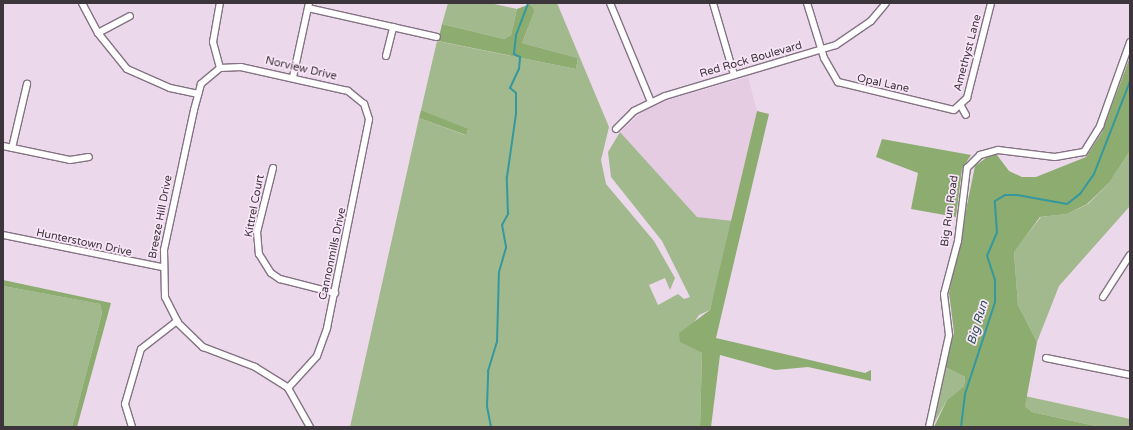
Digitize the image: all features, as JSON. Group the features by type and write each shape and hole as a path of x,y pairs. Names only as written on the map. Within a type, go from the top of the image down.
{"street":[{"path":"82,3 98,33 127,69 147,80 198,94"},
{"path":"220,3 212,42 220,68"},
{"path":"610,3 651,102"},
{"path":"712,3 734,75"},
{"name":"Opal Lane","path":"807,3 821,50 833,78 843,85 954,110 961,106"},
{"name":"Red Rock Boulevard","path":"616,129 634,111 651,102 734,75 821,50 855,34 886,3"},
{"name":"Amethyst Lane","path":"961,106 967,98 991,3"},
{"path":"293,77 309,5 437,37"},
{"path":"98,33 130,16"},
{"path":"386,56 393,27"},
{"name":"Big Run Road","path":"929,427 949,335 944,294 958,241 967,168 980,155 998,150 1055,157 1084,152 1100,126 1130,42"},
{"name":"Norview Drive","path":"220,68 241,67 293,77 348,91 360,99 367,112"},
{"name":"Breeze Hill Drive","path":"220,68 205,79 198,94 162,267 165,296 177,321 203,347 255,367 288,388 310,427"},
{"path":"12,148 27,84"},
{"path":"961,106 966,115"},
{"name":"Cannonmills Drive","path":"288,388 317,356 335,293 368,135 367,112"},
{"path":"3,146 70,160 89,157"},
{"name":"Kittrel Court","path":"273,168 257,232 259,254 271,273 280,279 335,293"},
{"name":"Hunterstown Drive","path":"3,235 162,267"},
{"path":"1103,297 1130,255"},
{"path":"132,427 125,404 141,349 177,321"},
{"path":"1046,358 1130,375"}],"shaded area":[{"path":"748,77 757,111 734,221 697,217 620,132 644,110 667,100"}],"green space":[{"path":"448,3 490,3 517,9 511,35 504,39 442,24"},
{"path":"557,3 609,127 601,160 606,184 654,241 675,278 670,290 665,278 649,285 658,305 678,294 684,299 690,297 662,241 611,177 608,152 620,132 697,217 734,221 710,310 699,315 681,342 702,353 700,427 350,427 419,118 465,135 468,130 421,110 437,41 576,69 578,58 522,43 535,10 530,4"},
{"path":"530,4 535,10 522,43 578,58 576,69 438,41 442,24 504,39 511,35 517,9"},
{"path":"1130,57 1130,151 1109,183 1087,204 1067,214 1040,217 1014,252 1018,305 1037,342 1025,406 1032,412 1100,427 934,427 947,400 964,386 965,377 945,367 954,332 949,293 975,166 990,155 997,155 1009,171 1022,177 1036,177 1086,157 1102,132"},
{"path":"421,110 468,129 466,135 419,118"},
{"path":"757,111 769,114 716,338 865,373 871,370 871,381 808,367 775,370 720,355 711,427 700,427 702,353 680,342 679,333 710,310"},
{"path":"882,139 971,155 962,169 956,217 911,209 918,173 876,157"},
{"path":"1130,151 1130,206 1059,286 1037,342 1018,305 1014,251 1041,217 1067,214 1088,204 1109,183"},
{"path":"3,280 111,303 77,427 72,427 102,313 100,304 3,286"},
{"path":"3,286 100,304 102,313 72,427 3,427"},
{"path":"945,367 965,377 964,386 947,400 932,427"},
{"path":"1025,396 1130,419 1130,427 1100,427 1032,412 1025,406"}],"waterway":[{"path":"491,427 487,406 488,371 497,342 499,272 506,247 502,225 508,214 507,177 516,114 516,93 510,88 519,69 520,57 514,54 516,35 528,4"},
{"name":"Big Run","path":"961,427 965,394 995,302 995,280 987,256 997,233 995,201 1005,195 1017,195 1067,204 1080,194 1094,174 1130,81"}]}
